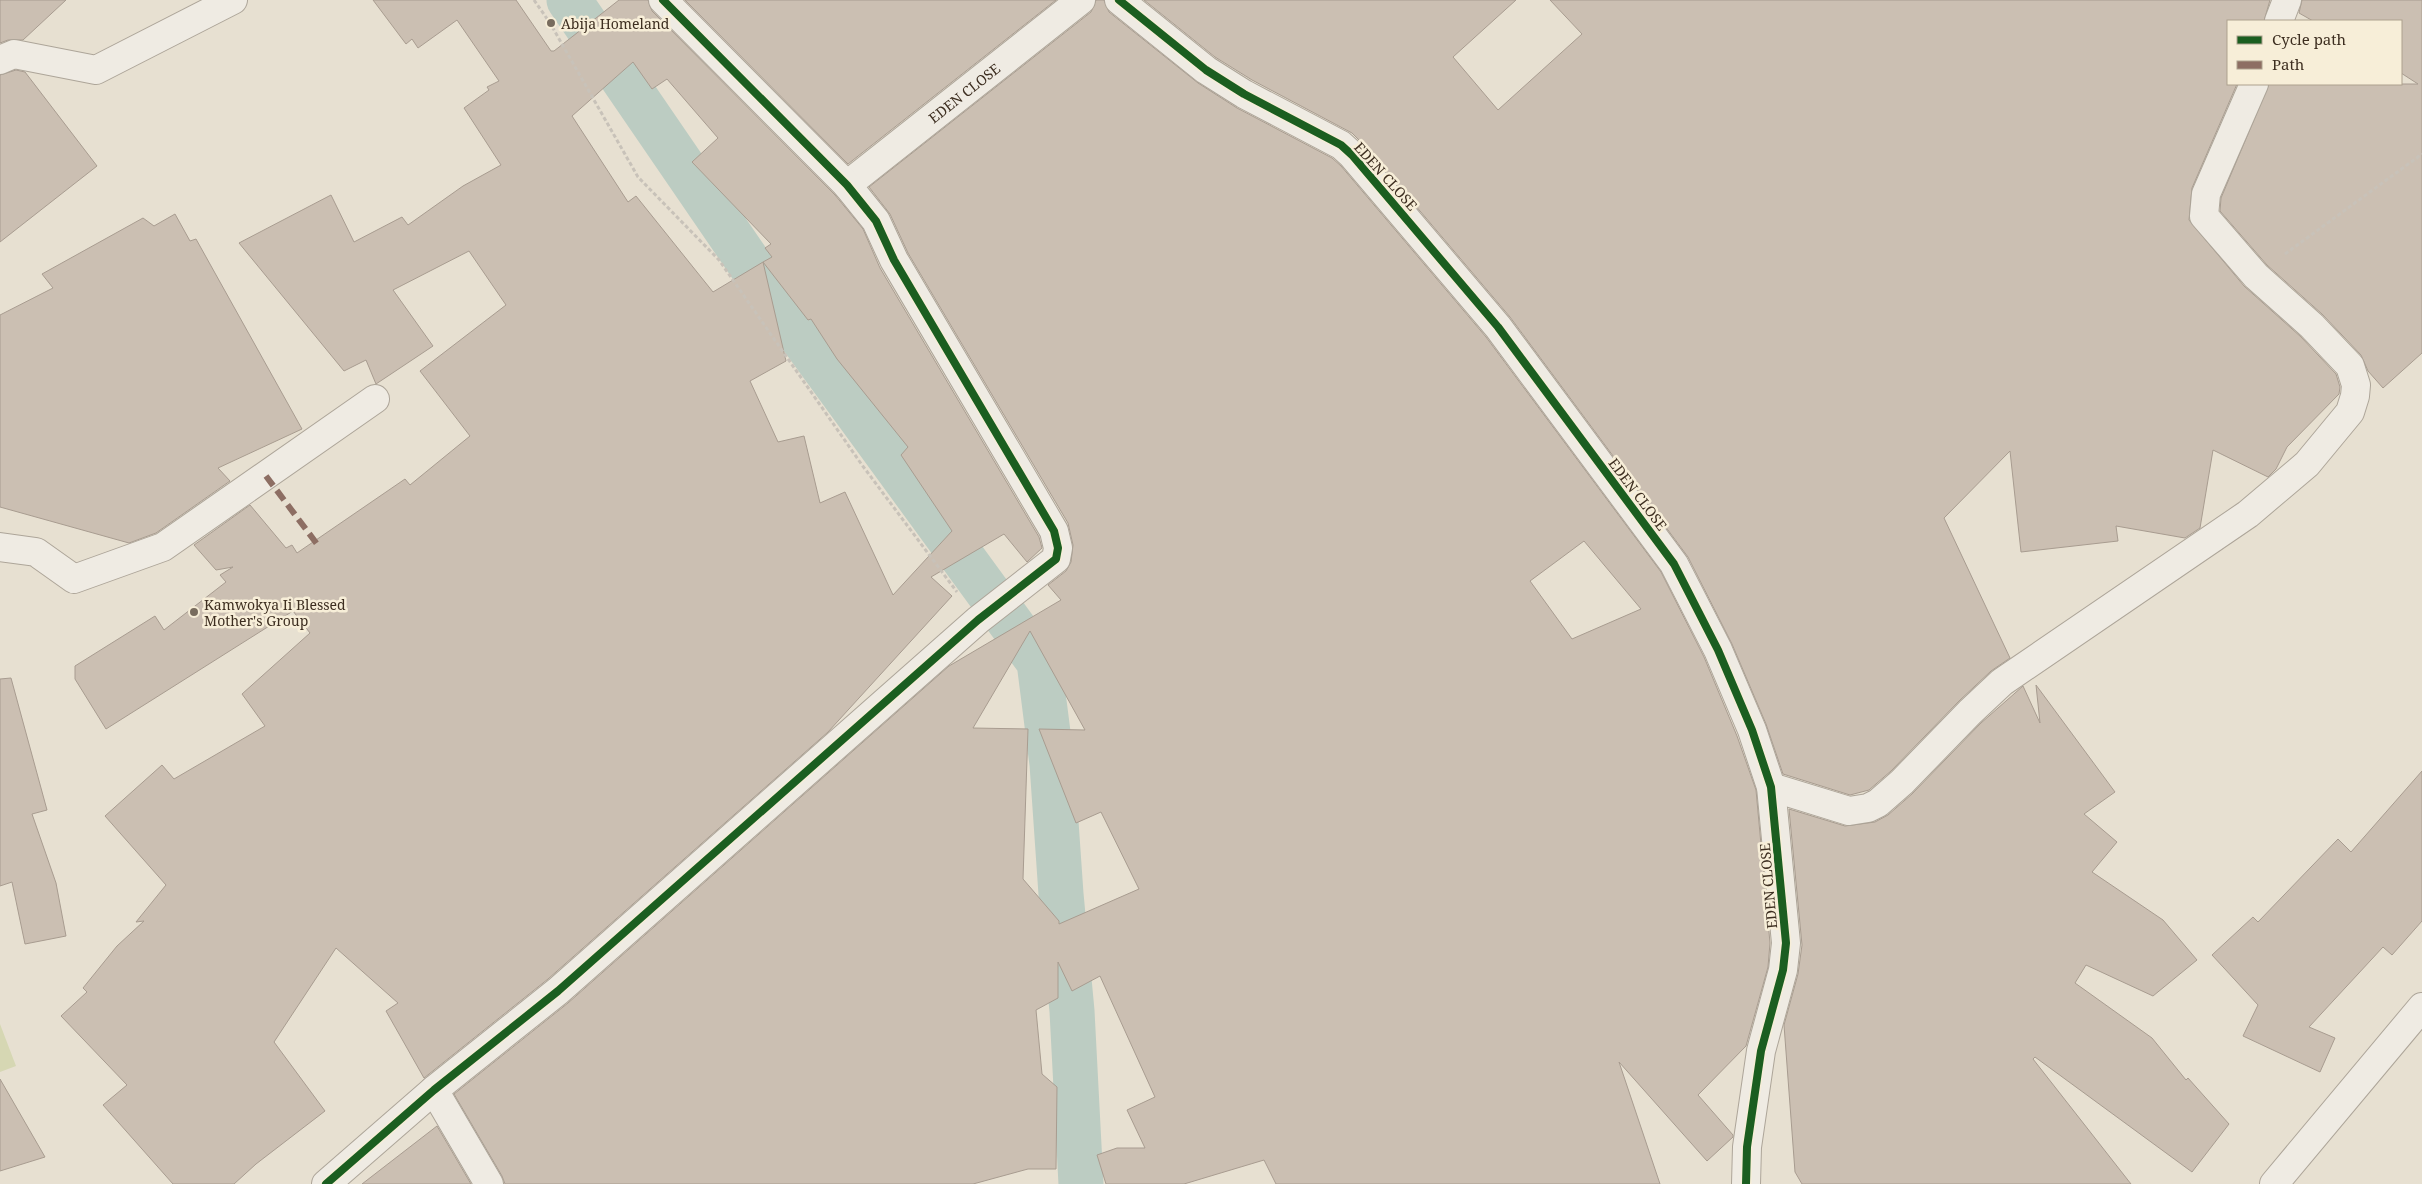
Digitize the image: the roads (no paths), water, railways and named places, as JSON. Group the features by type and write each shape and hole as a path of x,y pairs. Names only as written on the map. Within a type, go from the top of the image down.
{"street":[{"path":"0,60 14,54 96,70 233,0"},
{"path":"326,1184 434,1090 558,991 978,620 1056,559 1058,548 1054,532 894,260 876,221 846,184 663,0"},
{"name":"EDEN CLOSE","path":"846,184 1080,0"},
{"name":"EDEN CLOSE","path":"1119,0 1214,75 1244,94 1340,145 1362,165 1498,327 1674,564 1718,650 1752,730 1771,787 1786,943 1784,970 1761,1051 1747,1147 1746,1184"},
{"path":"2279,20 2287,0"},
{"path":"1771,787 1849,811 1868,808 1878,803 1902,782 2002,682 2248,514 2307,464 2350,412 2356,385 2350,366 2312,326 2256,276 2204,216 2206,194 2254,85"},
{"path":"0,547 36,552 74,579 163,547 375,399"},
{"path":"2274,1184 2422,1007"},
{"path":"434,1090 489,1184"}],"waterway":[{"path":"569,0 773,298 1039,662 1052,764 1061,894 1072,1011 1081,1184"}],"place":[{"name":"Abija Homeland","path":"551,23"},
{"name":"Kamwokya Ii Blessed Mother's Group","path":"194,612"}]}
